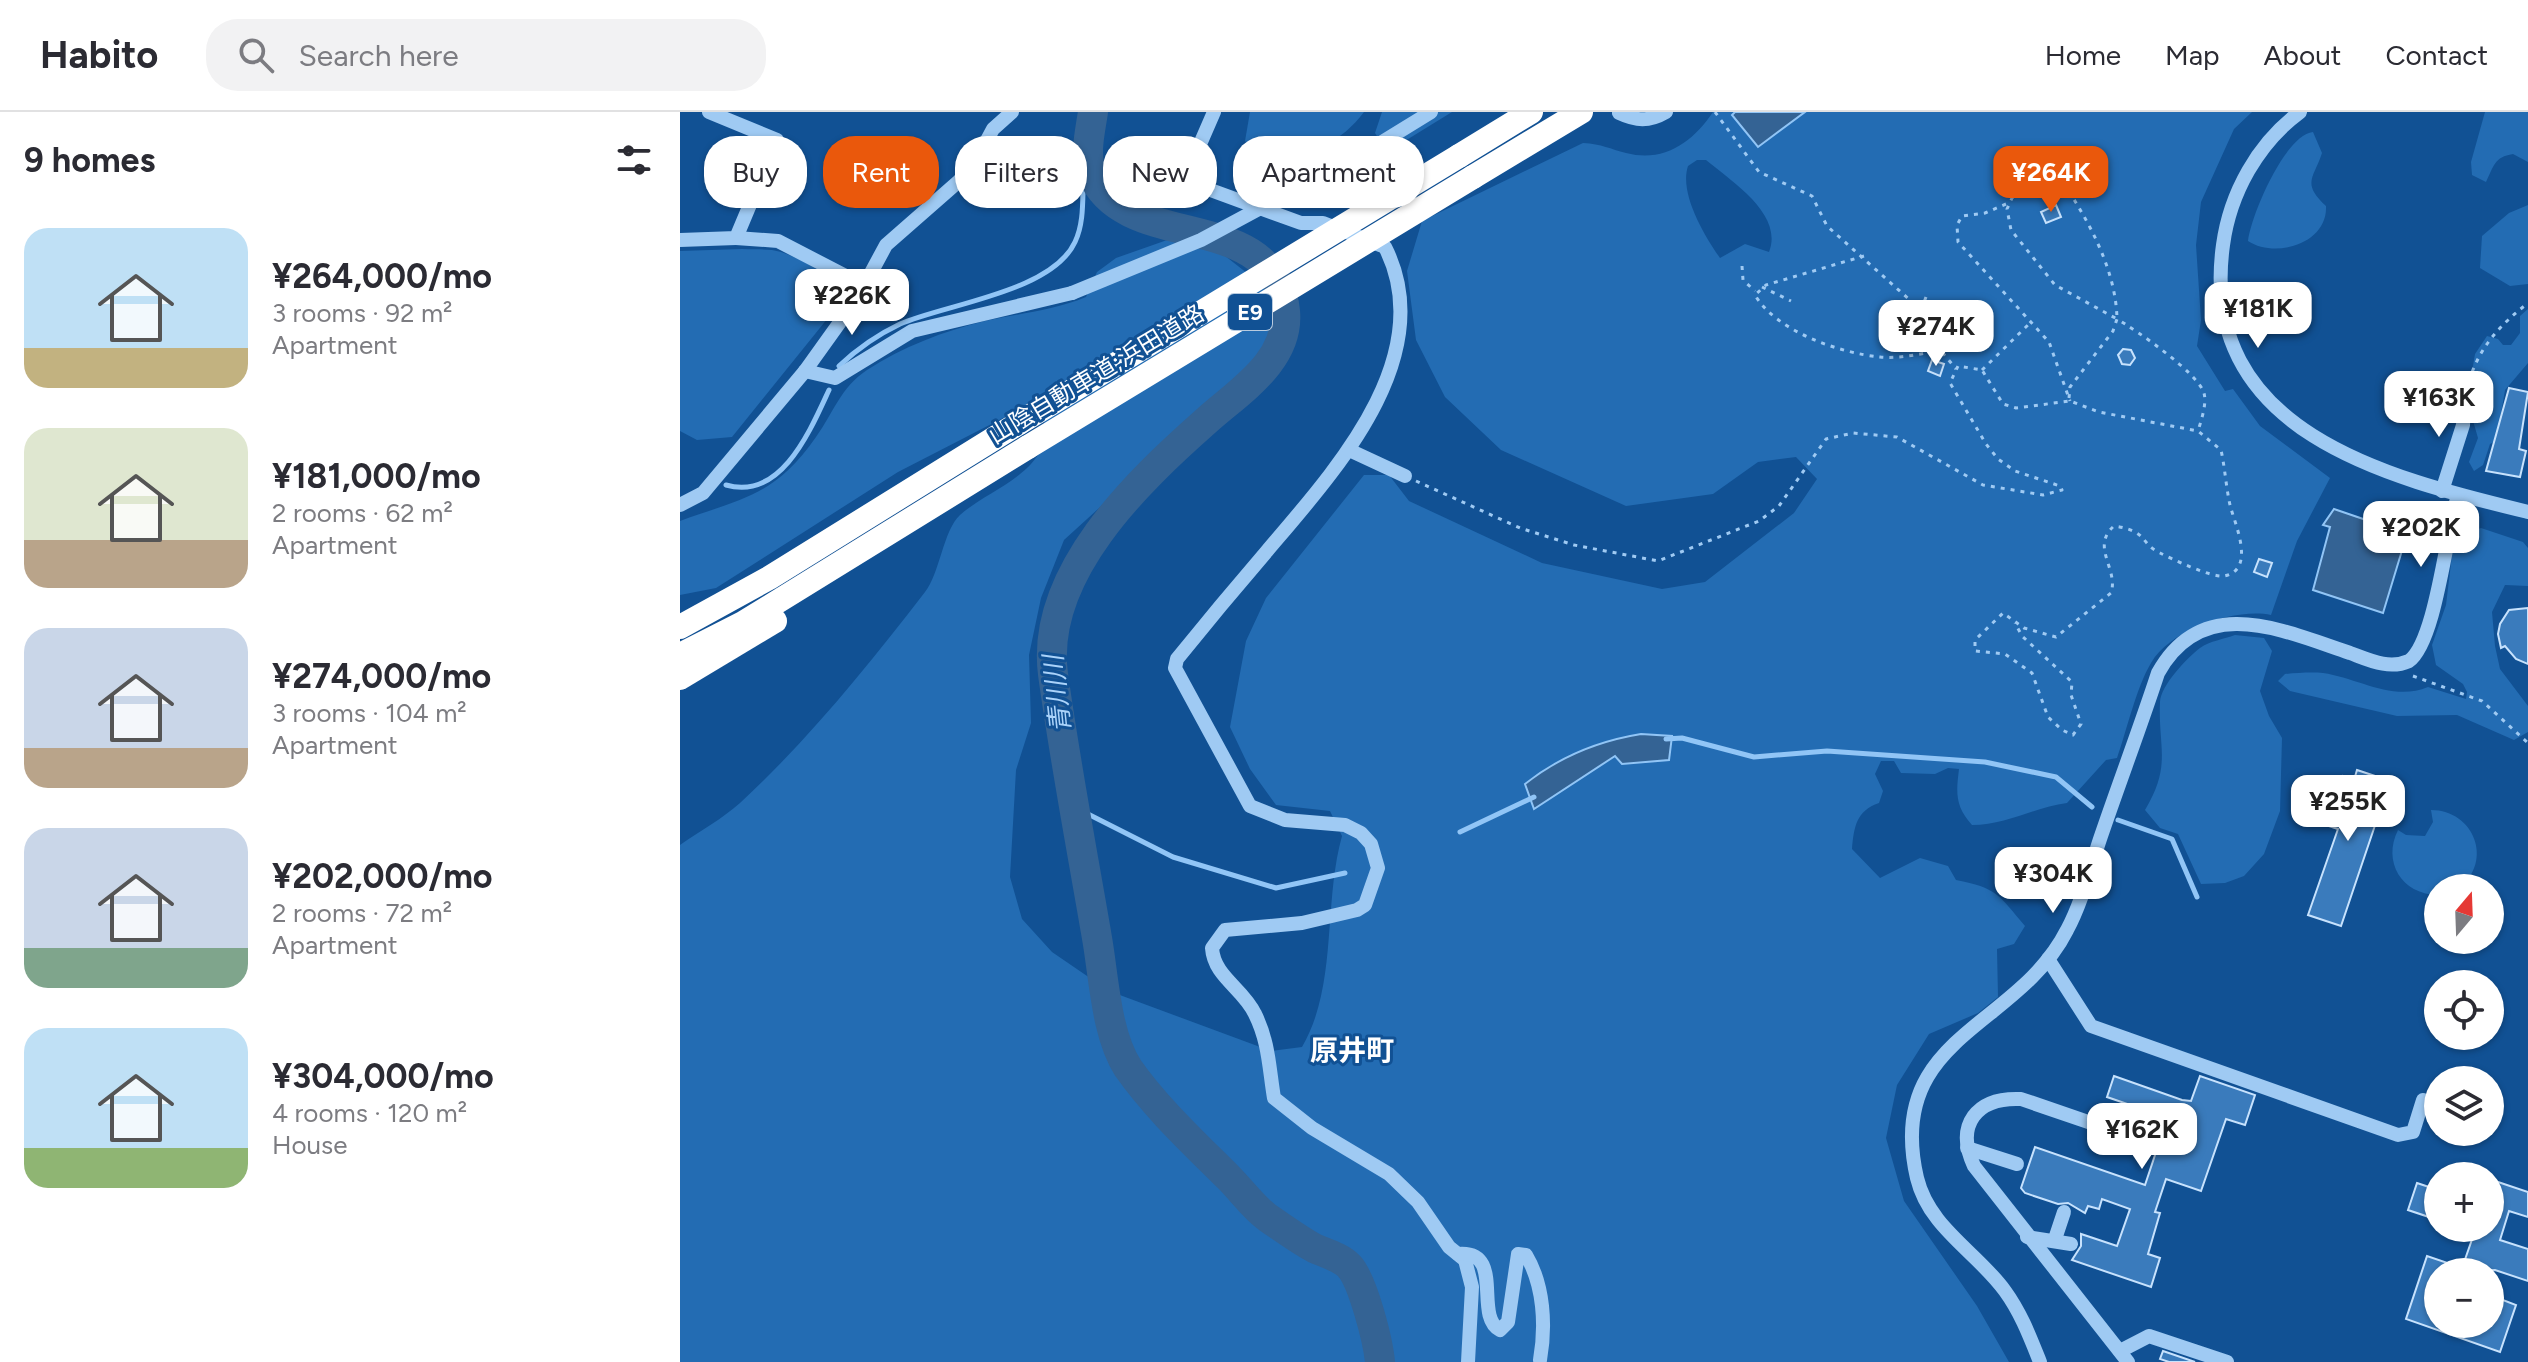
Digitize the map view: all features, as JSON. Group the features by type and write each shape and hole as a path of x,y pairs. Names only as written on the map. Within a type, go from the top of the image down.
{"highway":[{"path":"1467,151 1524,112"},
{"name":"山陰自動車道;浜田道路","path":"680,627 769,578 1531,112"},
{"name":"山陰自動車道;浜田道路","path":"680,655 743,623 1581,112"},
{"path":"680,678 818,593 940,504"}],"street":[{"path":"709,112 777,140 736,238"},
{"path":"680,505 703,493 805,371 858,297 886,245 959,181 978,157 993,129 1012,112"},
{"path":"1214,112 1194,158 1197,181 1205,188 1301,223 1323,223 1385,247 1392,262 1400,330 1380,393 1349,450 1177,659 1175,668 1250,806 1285,820 1345,825 1361,833 1377,857 1377,876 1365,905 1357,910 1302,923 1225,930 1212,948 1213,961 1242,992 1256,1016 1270,1056 1274,1098 1312,1128 1389,1174 1418,1202 1458,1254 1471,1276 1468,1362"},
{"path":"805,371 835,378 912,331 1072,293 1201,240 1379,144 1431,112"},
{"path":"1619,113 1633,119 1648,120 1666,112"},
{"path":"2300,112 2269,141 2234,198 2220,266 2221,299 2232,341 2248,372 2269,401 2294,425 2364,465 2442,491 2528,512"},
{"path":"680,240 736,238 778,241 863,285"},
{"path":"2442,491 2463,425 2465,394"},
{"path":"1349,450 1405,476"},
{"path":"2040,1362 2025,1324 2005,1290 1932,1214 1917,1179 1912,1139 1919,1098 1936,1061 1952,1043 2029,983 2070,924 2158,673 2177,648 2213,627 2256,623 2378,663 2402,664 2415,656 2427,635 2458,495"},
{"path":"2048,959 2091,1026 2398,1135 2413,1132 2423,1100"},
{"path":"2132,1137 2021,1099 2009,1098 1990,1102 1974,1116 1966,1136 1974,1166 2124,1357 2149,1336 2227,1362"},
{"path":"1967,1148 2017,1164"},
{"path":"2055,1239 2064,1212"},
{"path":"2027,1237 2055,1239 2071,1244"},
{"path":"1458,1254 1475,1257 1484,1268 1492,1323 1500,1330 1508,1322 1518,1254 1526,1255 1537,1282 1542,1311 1540,1360"}],"path":[{"path":"1715,112 1759,172 1812,196 1827,226 1921,310 1941,351 1956,369"},
{"path":"2053,178 2064,184 2102,253 2117,319 2113,331 2070,387 2070,401 2049,342 1965,251 1956,236 1962,216 1985,213 2008,203 2035,183 2053,178"},
{"path":"2008,203 2006,215 2011,230 2055,285 2145,337 2199,385 2205,399 2198,431"},
{"path":"1755,291 1864,256"},
{"path":"1742,266 1743,280 1771,314 1844,349 1879,357 1910,357 1941,351"},
{"path":"1762,287 1791,301"},
{"path":"1921,310 1926,297"},
{"path":"2465,394 2481,351 2499,327 2528,303"},
{"path":"1982,370 2032,321"},
{"path":"1405,476 1520,528 1574,545 1658,561 1759,521 1779,506 1826,439 1853,433 1897,437 1983,485 2043,495 2062,490 2060,486 2015,471 1998,459 1950,383 1958,366 1982,370 2003,404 2016,408 2070,401 2099,412 2198,431 2221,450 2231,509 2242,539 2235,569 2229,574 2217,576 2155,551 2135,530 2114,526 2104,538 2103,545 2114,583 2111,593 2053,638 2015,623 2003,613 1988,624 1972,647 1984,653 2011,656 2032,673 2048,717 2073,735 2081,724 2071,695 2072,682 2022,636 2015,623"},
{"path":"2402,664 2415,678 2482,701 2528,743"}],"shaded area":[{"path":"1250,112 1364,112 1339,136 1246,136"},
{"path":"1382,112 1452,112 1413,136 1377,136 1375,133"},
{"path":"1713,112 2252,112 2234,129 2201,202 2196,245 2201,320 2197,346 2225,391 2233,389 2260,426 2330,478 2297,541 2271,615 2240,615 2206,623 2174,640 2161,651 2141,684 2117,758 2106,760 2067,803 1997,822 1972,825 1962,812 1958,799 1959,769 1948,768 1935,774 1901,773 1894,761 1881,761 1875,774 1883,791 1879,803 1865,810 1854,834 1852,849 1880,878 1920,858 1948,866 1956,880 1996,894 2025,926 2014,944 1997,949 1998,997 1978,1013 1929,1034 1897,1085 1886,1138 1904,1201 1977,1306 2009,1362 680,1362 680,845 740,803 837,702 925,592 954,522 1016,477 1039,453 1044,438 1044,421 1024,414 1005,417 898,472 716,588 680,595 680,521 740,500 786,472 816,437 850,385 880,362 954,330 1048,309 1086,297 1097,272 1116,258 1170,239 1215,248 1266,288 1276,310 1267,355 1064,540 1041,598 1029,655 1031,723 1016,770 1010,877 1022,919 1052,952 1109,991 1271,1051 1302,1047 1321,997 1336,862 1342,836 1330,811 1276,805 1250,769 1230,727 1246,641 1266,598 1364,475 1389,475 1409,501 1542,563 1662,589 1705,582 1794,513 1817,479 1796,457 1758,462 1713,494 1626,506 1501,450 1445,397 1416,340 1407,271 1422,221 1583,143 1626,153 1653,155 1676,148","holes":["1697,160 1706,160 1741,188 1762,212 1772,238 1769,252 1745,244 1720,258 1700,226 1687,189 1688,166"]},
{"path":"1735,112 1805,112 1758,147 1732,115"},
{"path":"2485,112 2528,112 2528,162 2513,154 2502,157 2495,163 2486,182 2472,175 2471,162"},
{"path":"2313,132 2322,153 2312,186 2326,206 2318,230 2309,239 2285,248 2259,246 2248,241 2255,213 2281,161 2302,136"},
{"path":"2528,205 2528,284 2510,286 2480,268 2482,236 2509,213"},
{"path":"680,251 777,251 821,272 835,289 836,308 732,437 697,440 680,431"},
{"path":"2528,309 2528,363 2505,390 2499,425 2502,429 2497,440 2490,444 2483,465 2474,471 2469,462 2478,438 2469,407 2469,390 2475,354 2487,336 2498,339 2503,345 2511,345 2520,333 2520,316"},
{"path":"2334,509 2407,534 2383,613 2313,590 2330,527 2323,525"},
{"path":"2481,528 2523,542 2528,548 2528,586 2505,585 2492,612 2500,669 2528,706 2528,732 2514,740 2457,715 2397,716 2290,691 2278,681 2285,674 2323,673 2376,688 2402,692 2428,687 2466,699 2463,684 2436,665 2432,645 2446,605 2453,547 2467,533"},
{"path":"2235,635 2264,638 2272,651 2260,691 2269,716 2282,738 2280,811 2264,854 2244,876 2225,883 2201,884 2178,834 2160,828 2145,810 2161,768 2161,695 2182,665 2200,648"},
{"path":"1641,734 1672,736 1669,760 1622,764 1615,756 1534,809 1525,784 1538,774 1580,752"},
{"path":"2431,810 2458,818 2468,828 2477,851 2471,874 2424,874 2424,893 2414,889 2398,874 2392,854 2398,830 2406,835 2425,836 2433,822"}],"building":[{"path":"2056,205 2061,217 2046,223 2041,212"},
{"path":"2123,349 2131,350 2135,358 2130,365 2122,364 2118,355"},
{"path":"1932,360 1944,364 1940,376 1928,371"},
{"path":"2509,388 2528,392 2519,449 2526,451 2520,477 2486,471"},
{"path":"2259,559 2272,563 2267,577 2254,572"},
{"path":"2528,608 2528,664 2516,659 2505,646 2501,648 2498,634 2509,610"},
{"path":"2357,770 2390,781 2341,926 2308,915 2338,829 2326,825 2343,776 2354,780"},
{"path":"2114,1076 2182,1100 2191,1101 2200,1076 2255,1095 2245,1125 2226,1119 2201,1191 2166,1179 2155,1212 2160,1213 2148,1254 2160,1258 2151,1287 2072,1260 2081,1246 2081,1234 2117,1246 2130,1209 2102,1199 2099,1209 2088,1206 2085,1213 2068,1203 2058,1204 2025,1193 2021,1188 2035,1147 2145,1185 2164,1128 2144,1121 2148,1111 2107,1097"},
{"path":"2417,1183 2424,1185 2424,1215 2408,1210"},
{"path":"2504,1184 2528,1192 2528,1217 2509,1211 2504,1227"},
{"path":"2504,1241 2528,1249 2528,1281 2504,1273 2504,1258 2466,1258 2471,1242"},
{"path":"2424,1265 2424,1325 2406,1319"},
{"path":"2504,1300 2516,1305 2500,1352 2460,1338 2504,1338"},
{"path":"2163,1351 2195,1362 2160,1359"}],"waterway":[{"name":"青川川","path":"1093,112 1088,159 1092,174 1110,199 1135,215 1228,242 1255,256 1275,278 1285,311 1284,329 1271,360 1246,387 1151,472 1099,533 1078,566 1062,601 1053,637 1053,674 1110,1022 1121,1054 1139,1083 1252,1204 1302,1241 1349,1266 1364,1297 1380,1362"},
{"path":"839,366 868,343 900,324 1022,285 1044,273 1063,259 1075,242 1082,208"},
{"path":"726,485 745,487 763,483 778,473 803,442 829,390"},
{"path":"1666,739 1682,738 1754,757 1827,751 1985,762 2056,777 2092,807"},
{"path":"1460,832 1534,797"},
{"path":"1074,807 1173,857 1276,888 1345,873"},
{"path":"2118,820 2172,839 2197,897"}],"district":[{"name":"原井町","path":"1352,1050"}]}
